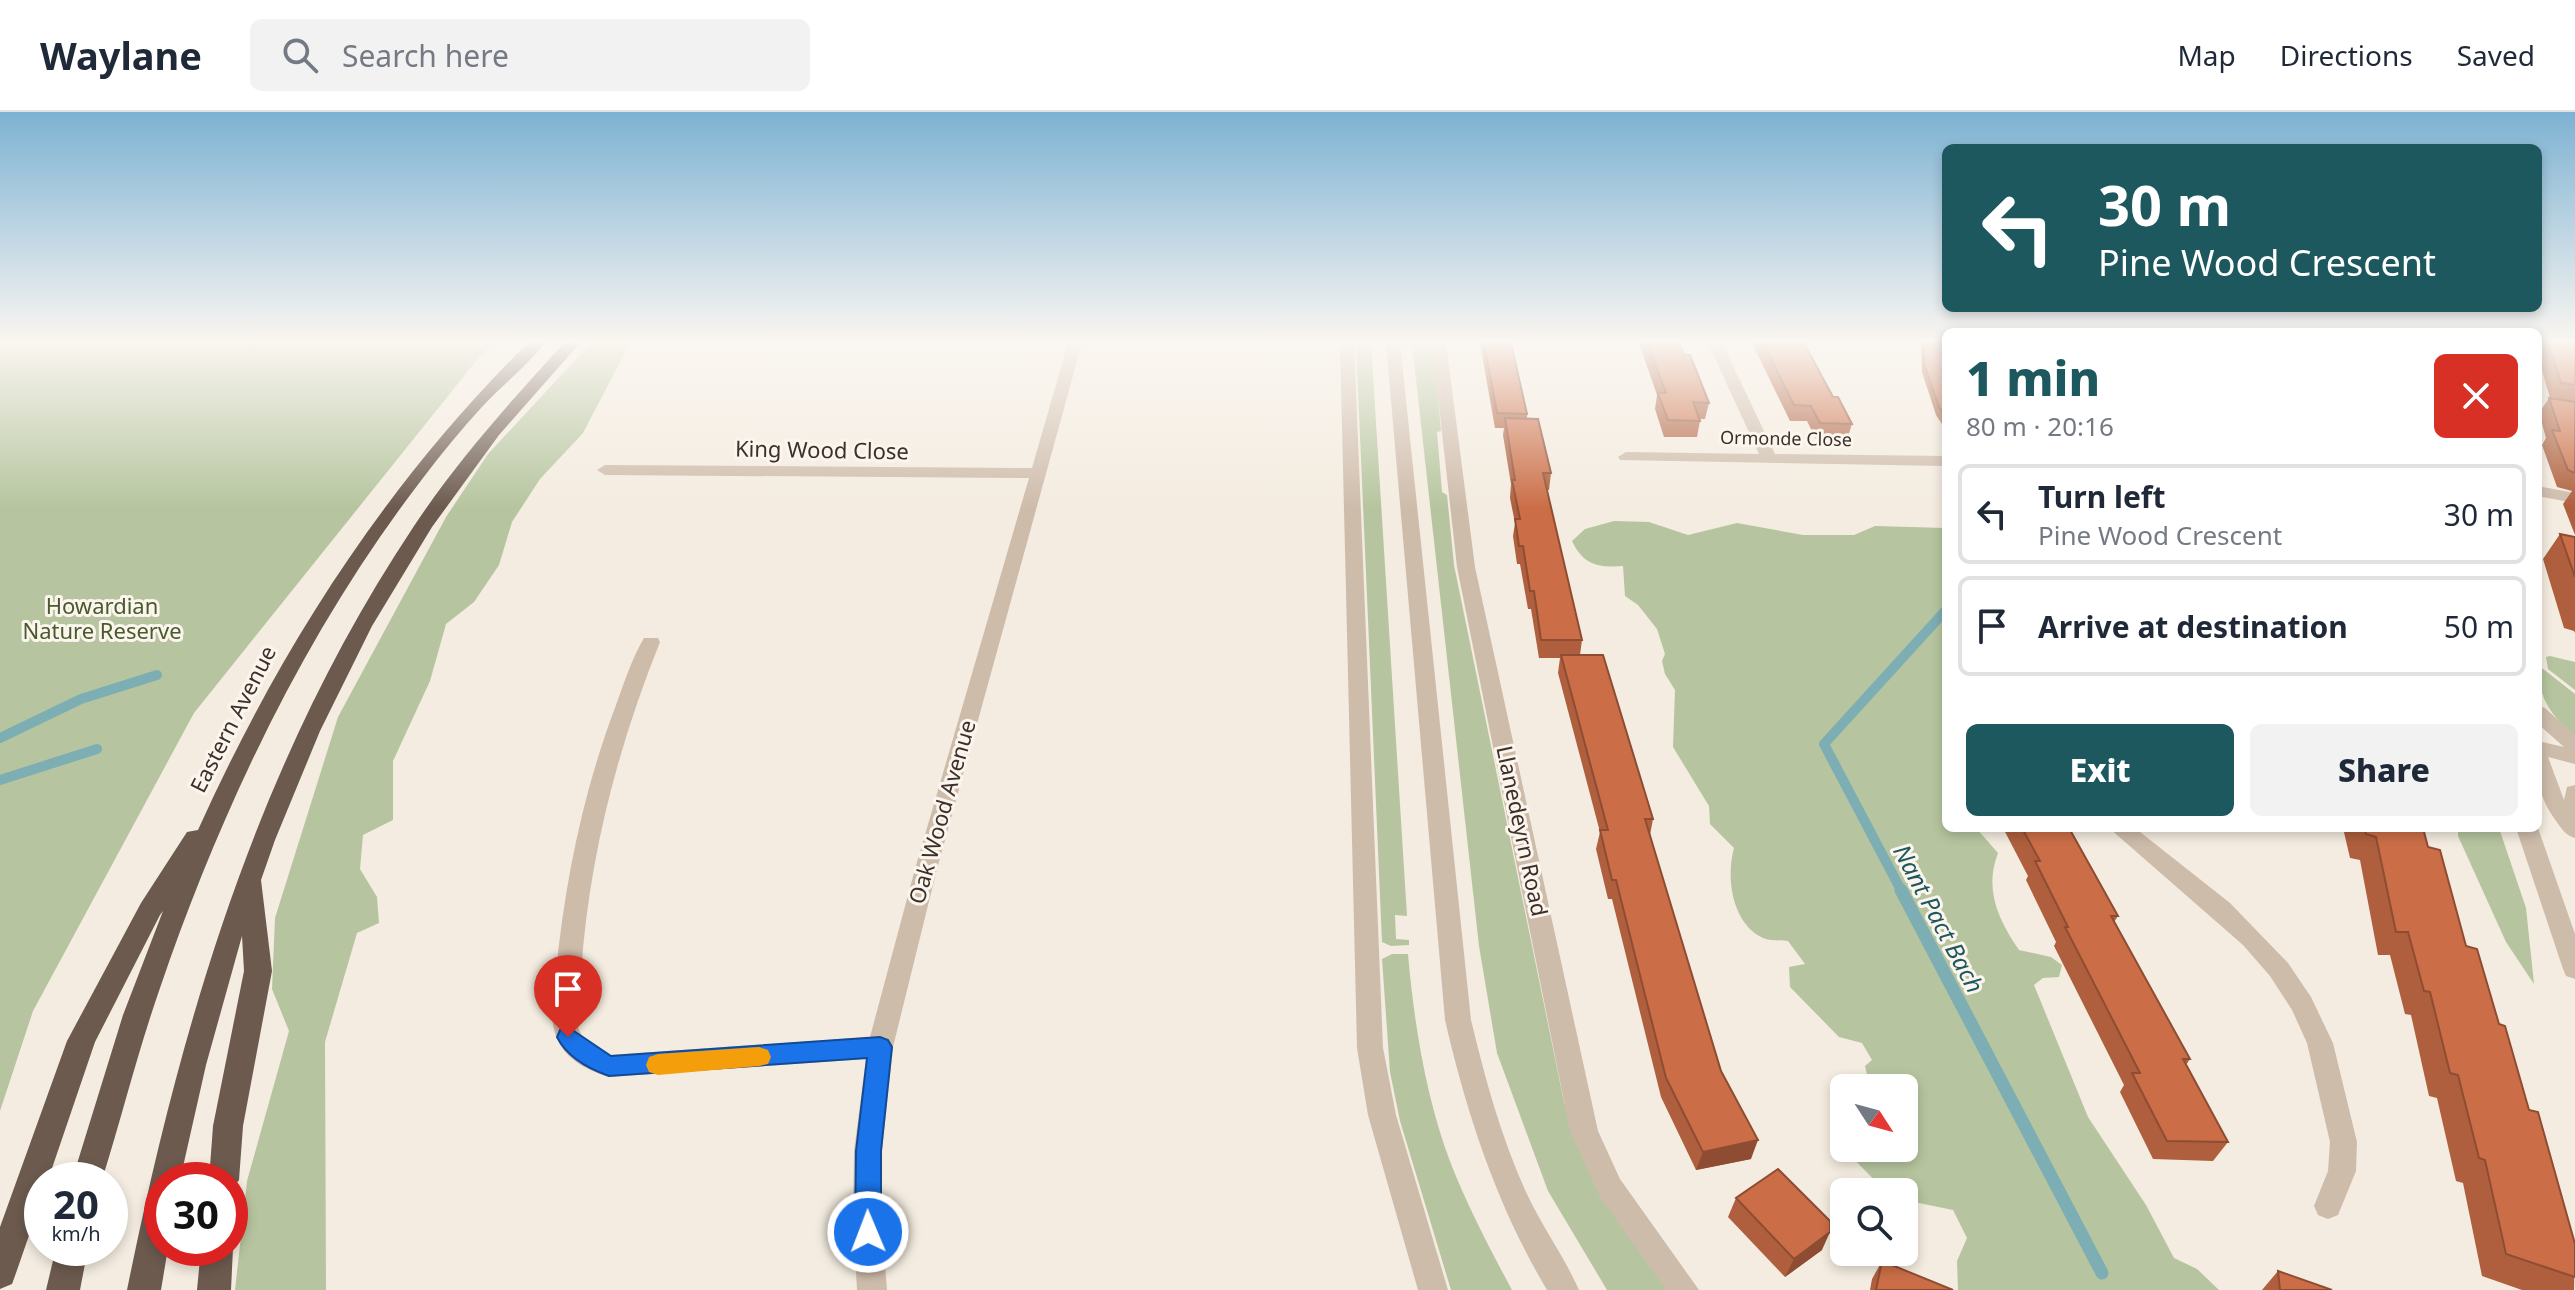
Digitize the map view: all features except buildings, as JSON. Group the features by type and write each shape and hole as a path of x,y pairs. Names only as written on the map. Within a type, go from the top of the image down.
{"highway":[{"name":"Eastern Avenue","path":"93,1162 155,962 228,789 330,600 396,504 448,438 485,398"},
{"path":"169,1162 211,993 251,873 320,706 389,576 429,514 481,445 523,398"},
{"path":"0,1273 81,1041 150,910 228,789"},
{"path":"225,1162 228,1126 258,971 251,873"},
{"path":"63,1290 68,1266"},
{"path":"144,1290 149,1266"},
{"path":"214,1290 216,1266"}],"street":[{"name":"Oak Wood Avenue","path":"872,1290 867,1215 868,1151 880,1047 898,969 1059,398"},
{"path":"1349,398 1370,1048 1382,1115 1433,1290"},
{"path":"1398,398 1458,1020 1489,1139 1527,1228 1564,1290"},
{"name":"Llanedeyrn Road","path":"1446,398 1466,567 1584,1131 1610,1188 1684,1290"},
{"path":"1741,398 1769,459"},
{"name":"Ormonde Close","path":"1626,457 1942,461"},
{"name":"King Wood Close","path":"605,470 1038,473"},
{"path":"2542,492 2575,498"},
{"path":"651,642 591,809 568,968 565,1020 568,1037 584,1053 609,1066 880,1047"},
{"path":"2542,717 2575,746"},
{"path":"2542,749 2575,757"},
{"path":"2542,769 2554,802 2575,830"},
{"path":"2575,792 2575,830"},
{"path":"2125,832 2245,929 2272,958 2301,1002 2327,1061 2343,1149 2344,1161 2328,1206"},
{"path":"2528,832 2575,969"}],"green space":[{"name":"Howardian Nature Reserve","path":"0,398 446,398 194,713 33,1011 0,1111"},
{"path":"540,398 601,398 583,433 540,479 512,522 499,565 474,602 446,624 430,681 393,761 393,820 363,835 360,869 377,897 379,923 357,933 325,1042 326,1290 235,1290 238,1266 248,1266 248,1177 289,1031 272,989 275,918 338,717 446,517 488,454"},
{"path":"1358,398 1374,398 1407,916 1395,915 1396,939 1409,940 1409,945 1391,946 1382,942"},
{"path":"1418,398 1438,398 1441,431 1437,432 1442,492 1447,495 1454,565 1564,1102 1584,1155 1673,1290 1607,1290 1548,1191 1497,1053 1479,946"},
{"path":"1614,521 1649,522 1688,535 1737,523 1803,535 1854,535 1875,526 1942,528 1942,832 1980,832 1998,853 1992,879 1993,891 1999,915 2011,938 2019,950 2051,957 2062,965 2059,977 2043,978 2034,985 2088,1117 2146,1205 2174,1258 2197,1269 2219,1290 1958,1290 1957,1261 1967,1238 1953,1210 1918,1203 1918,1178 1872,1178 1857,1162 1918,1162 1918,1074 1867,1074 1865,1066 1872,1060 1862,1043 1839,1037 1790,987 1789,967 1805,964 1788,941 1763,938 1744,922 1731,885 1734,848 1710,824 1709,806 1673,747 1675,690 1665,674 1662,661 1665,654 1657,629 1638,605 1625,596 1623,566 1593,563 1581,555 1572,541 1585,529"},
{"path":"2546,657 2575,662 2575,690 2548,669"},
{"path":"2542,668 2575,694 2575,736 2559,721 2543,697"},
{"path":"2458,832 2500,832 2526,908 2534,984 2506,942"},
{"path":"1392,954 1408,954 1422,1060 1442,1139 1472,1212 1512,1290 1451,1290 1400,1121 1390,1072 1382,959"}],"waterway":[{"name":"Nant Pact Bach","path":"1902,892 1824,744 1942,614"},
{"path":"0,738 81,699 157,675"},
{"path":"0,780 97,749"},
{"name":"Nant Pact Bach","path":"1901,890 2102,1273"}],"slow traffic":[{"path":"658,1065 759,1057"}],"route":[{"path":"568,1037 592,1059 609,1066 630,1067 880,1047 868,1151 868,1232"}]}
